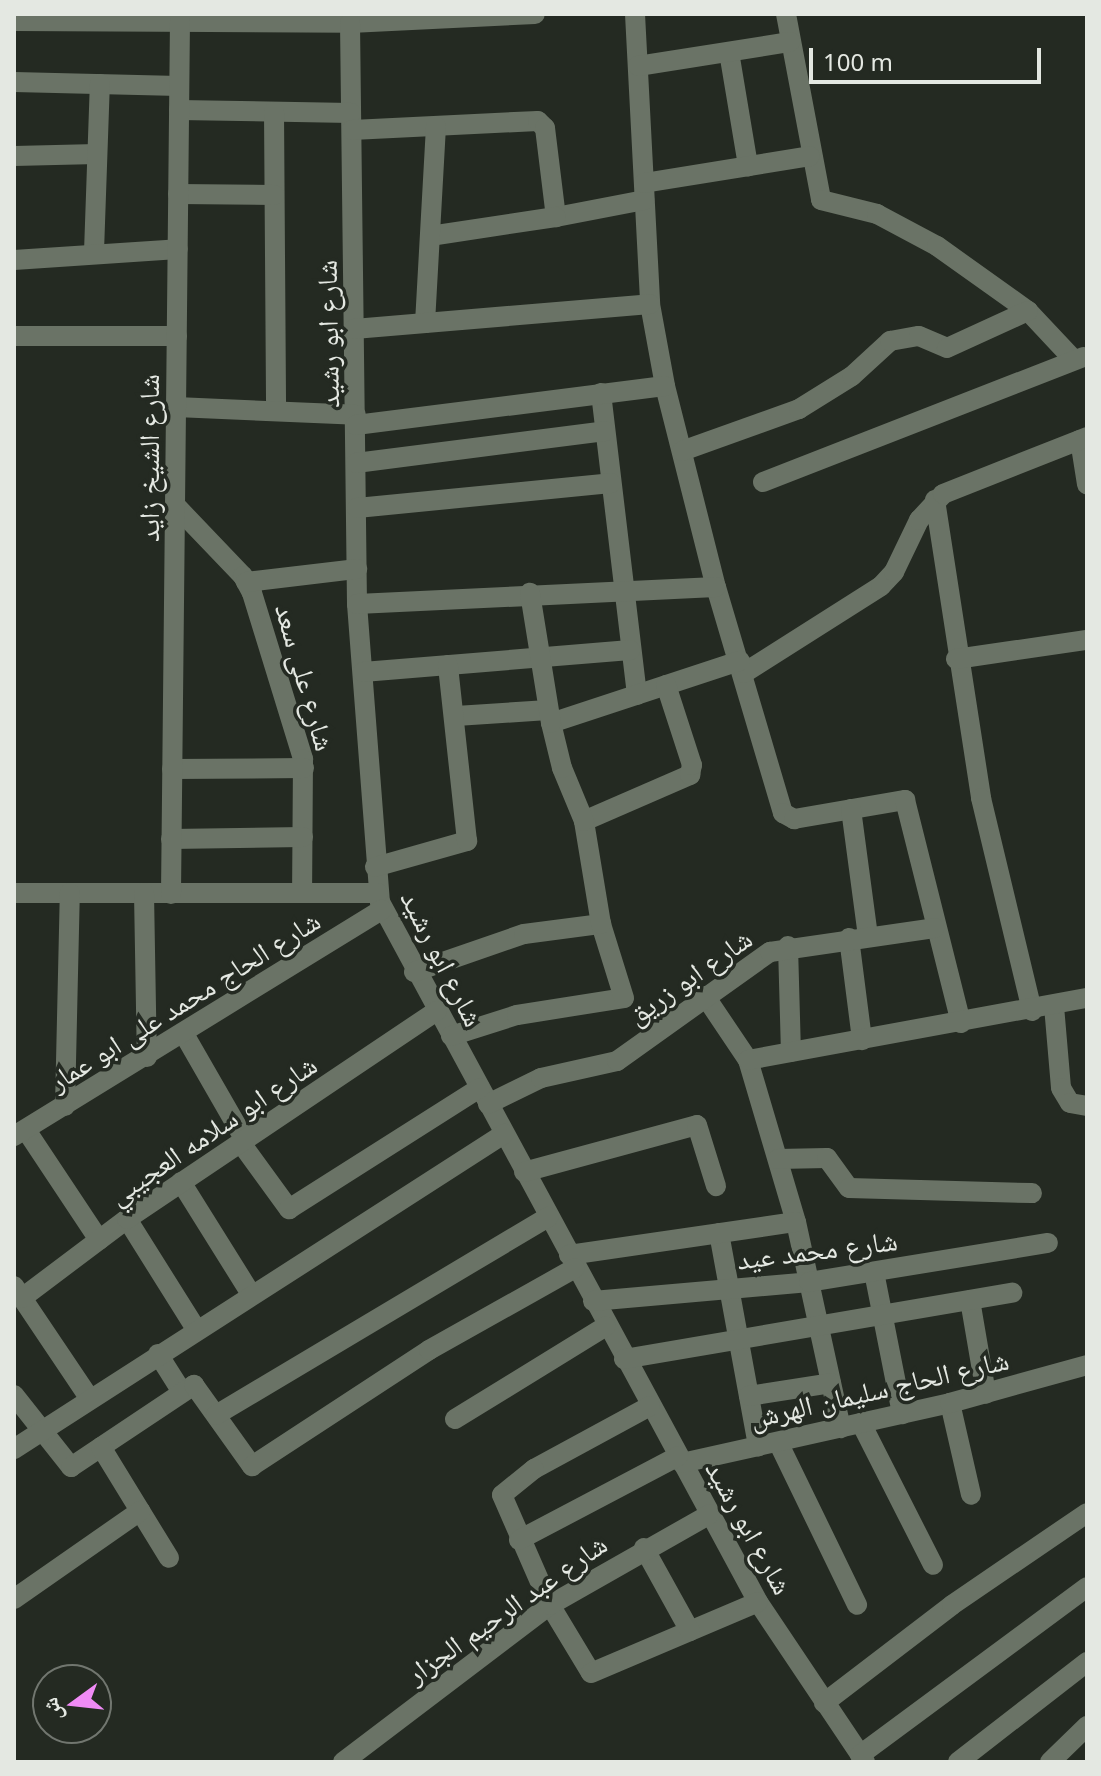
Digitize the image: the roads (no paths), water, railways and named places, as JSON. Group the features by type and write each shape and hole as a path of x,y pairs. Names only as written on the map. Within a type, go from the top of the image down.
{"street":[{"path":"14,21 350,23 535,14"},
{"path":"635,14 650,304 665,386 716,587 783,813 794,819 905,800 934,928 961,1023"},
{"path":"763,482 1080,358 1028,311 906,227 821,200 810,156 786,14"},
{"name":"شارع الشيخ زايد","path":"171,894 180,22"},
{"name":"شارع ابو رشيد","path":"350,23 357,604 380,901 414,972 758,1602 862,1758"},
{"path":"638,66 790,42"},
{"path":"729,52 748,166"},
{"path":"14,82 179,86"},
{"path":"94,252 100,84"},
{"path":"179,110 274,112 352,122 436,126 534,120 545,128 556,217"},
{"path":"274,112 276,411"},
{"path":"425,323 436,126"},
{"path":"14,156 97,154"},
{"path":"430,236 556,217 748,166 810,156"},
{"path":"178,194 274,195"},
{"path":"14,260 94,252 178,249"},
{"path":"354,329 650,304"},
{"path":"682,451 799,409 852,376 890,341 919,336 947,348 1028,311"},
{"path":"14,336 177,336"},
{"path":"176,407 276,411 356,420 665,386"},
{"path":"601,393 621,589 637,695"},
{"path":"356,463 605,431"},
{"path":"456,716 550,717 742,667 881,586 935,500 952,488 1083,438 1087,484"},
{"path":"357,508 611,483"},
{"path":"935,500 956,659 981,798 1032,1011"},
{"name":"شارع على سعد","path":"176,506 246,582 304,768 302,893"},
{"path":"246,582 357,569"},
{"path":"357,604 530,593 716,587"},
{"path":"451,1036 517,1015 621,1002 624,996 601,924 584,821 562,768 550,717 530,593"},
{"path":"956,659 1087,640"},
{"path":"363,672 630,650"},
{"path":"375,867 468,840 448,665"},
{"path":"584,821 690,775 692,765 666,685"},
{"path":"172,769 304,768"},
{"path":"851,809 862,1040"},
{"path":"171,839 303,837"},
{"path":"14,893 302,893 380,901"},
{"path":"65,1106 70,893"},
{"path":"144,893 147,1057"},
{"name":"شارع الحاج محمد على ابو عمار","path":"20,1133 184,1034 380,901"},
{"path":"414,972 524,934 601,924"},
{"name":"شارع ابو زريق","path":"243,1142 289,1209 484,1096 553,1074 611,1064 750,962 788,946 934,928"},
{"path":"788,946 791,1052"},
{"path":"705,996 748,1060 796,1222 831,1383 851,1425 933,1565"},
{"path":"748,1060 1032,1011 1087,998"},
{"path":"1054,1006 1061,1088 1070,1103 1087,1106"},
{"name":"شارع ابو سلامه العجيبي","path":"18,1292 437,1011"},
{"path":"184,1034 243,1142"},
{"path":"524,1172 697,1125 716,1186"},
{"path":"20,1133 99,1240"},
{"path":"14,1449 196,1329 504,1134"},
{"path":"778,1159 827,1158 849,1188 1032,1193"},
{"path":"181,1182 251,1294"},
{"path":"216,1415 548,1217"},
{"path":"127,1219 196,1329"},
{"path":"14,1395 69,1467 182,1392 197,1386 254,1465 572,1261 796,1222"},
{"path":"719,1233 749,1396 768,1444 857,1605"},
{"name":"شارع محمد عيد","path":"593,1301 809,1282 1048,1243"},
{"path":"874,1272 902,1414"},
{"path":"18,1292 90,1399"},
{"path":"624,1359 819,1329 1012,1293"},
{"path":"970,1300 986,1394"},
{"path":"455,1419 606,1326"},
{"path":"158,1354 182,1392"},
{"name":"شارع الحاج سليمان الهرش","path":"519,1540 680,1459 768,1444 950,1403 1087,1365"},
{"path":"749,1396 831,1383"},
{"path":"950,1403 971,1495"},
{"path":"650,1406 534,1469 504,1492 501,1502 550,1605 591,1673 758,1602"},
{"path":"101,1447 169,1558"},
{"path":"14,1599 140,1511"},
{"path":"824,1703 984,1582 1087,1513"},
{"name":"شارع عبد الرحيم الجزار","path":"343,1762 550,1605 644,1548 710,1514"},
{"path":"644,1548 690,1631"},
{"path":"862,1758 1087,1587"},
{"path":"958,1762 1087,1662"},
{"path":"1054,1761 1087,1726"}]}
